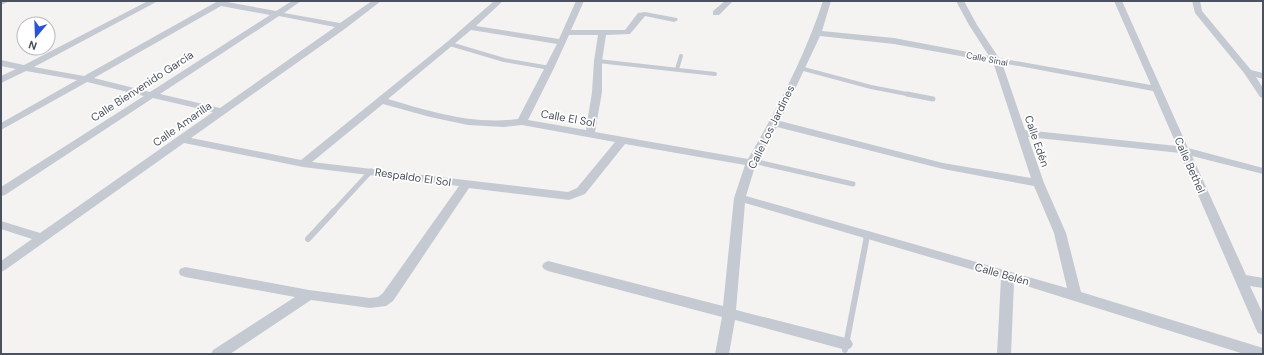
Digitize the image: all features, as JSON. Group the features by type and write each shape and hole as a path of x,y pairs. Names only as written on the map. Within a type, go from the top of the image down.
{"street":[{"path":"1,3 6,1"},
{"path":"1,80 154,1"},
{"name":"Calle Bienvenido García","path":"1,192 149,95 297,1"},
{"name":"Calle Amarilla","path":"1,267 377,1"},
{"path":"303,164 470,28 499,1"},
{"path":"522,122 550,68 580,1"},
{"path":"716,13 728,1"},
{"name":"Calle Los Jardines","path":"722,354 729,313 740,198 752,162 774,123 817,33 827,1"},
{"name":"Calle Edén","path":"960,1 973,25 997,61 1038,183 1060,233 1075,296"},
{"name":"Calle Bethel","path":"1118,1 1263,329"},
{"path":"1196,1 1198,11 1248,72 1263,94"},
{"path":"1,127 222,2 342,26"},
{"path":"565,32 627,32 642,14 674,20"},
{"path":"470,28 562,42"},
{"path":"590,134 597,92 598,61 602,33"},
{"name":"Calle Sinaí","path":"817,33 894,41 1156,89"},
{"path":"1,63 84,79 222,111"},
{"path":"1248,72 1263,76"},
{"name":"Calle El Sol","path":"381,100 454,121 492,126 522,122 752,162"},
{"path":"774,123 943,166 1038,183"},
{"path":"1021,133 1183,150 1263,171"},
{"name":"Respaldo El Sol","path":"181,139 303,164 569,196 581,191 622,140"},
{"path":"185,272 309,295 370,303 381,302 388,297 466,184"},
{"name":"Calle Belén","path":"740,198 867,236 1008,275 1263,354"},
{"path":"1,225 42,238"},
{"path":"548,266 729,313 845,347"},
{"path":"1004,354 1008,275"},
{"path":"1240,279 1263,283"},
{"path":"218,354 309,295"}],"lane":[{"path":"450,44 504,60 550,68"},
{"path":"677,69 681,56"},
{"path":"598,61 715,74"},
{"path":"800,68 871,87 933,99"},
{"path":"752,162 853,184"},
{"path":"308,239 371,171"},
{"path":"845,347 867,236"}]}
